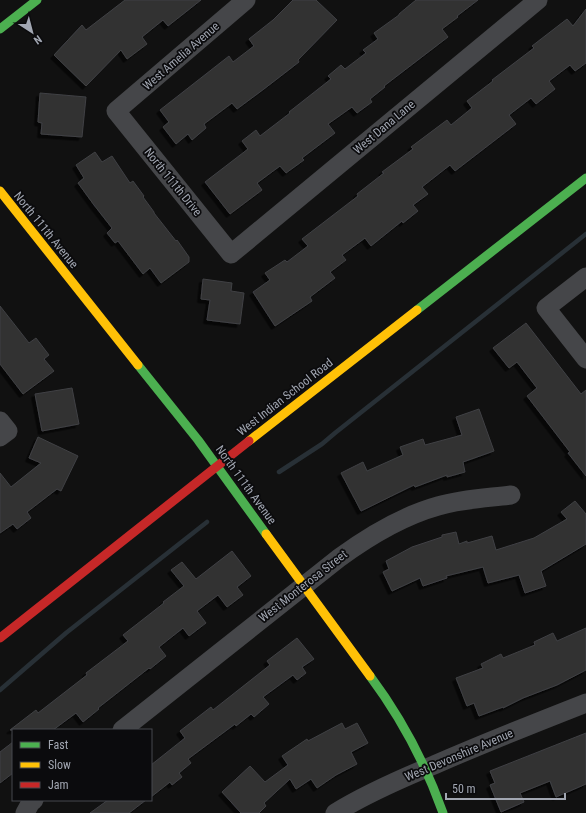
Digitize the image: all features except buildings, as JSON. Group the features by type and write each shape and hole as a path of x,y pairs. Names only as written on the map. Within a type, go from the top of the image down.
{"street":[{"path":"0,29 37,0"},
{"name":"West Amelia Avenue","path":"116,111 246,0"},
{"name":"West Dana Lane","path":"231,254 538,0"},
{"name":"North 111th Drive","path":"116,111 231,254"},
{"name":"West Indian School Road","path":"0,638 217,466 586,178"},
{"name":"North 111th Avenue","path":"0,191 147,375 217,466 399,716 426,768 443,813"},
{"path":"586,277 546,308 586,359"},
{"name":"West Monterosa Street","path":"123,729 304,585 356,545 375,533 416,513 438,506 462,501 511,495"},
{"name":"West Devonshire Avenue","path":"335,813 369,794 426,768 586,703"},
{"path":"25,813 32,801"}],"waterway":[{"path":"279,472 322,444 586,234"},
{"path":"0,690 66,633 207,522"}],"traffic: fast":[{"path":"0,29 37,0"},
{"path":"417,310 586,178"},
{"path":"138,365 198,440 266,534"},
{"path":"370,676 382,692 412,742 443,813"}],"traffic: slow":[{"path":"0,191 138,365"},
{"path":"249,441 417,310"},
{"path":"266,534 370,676"}],"traffic: jam":[{"path":"0,638 249,441"}]}
